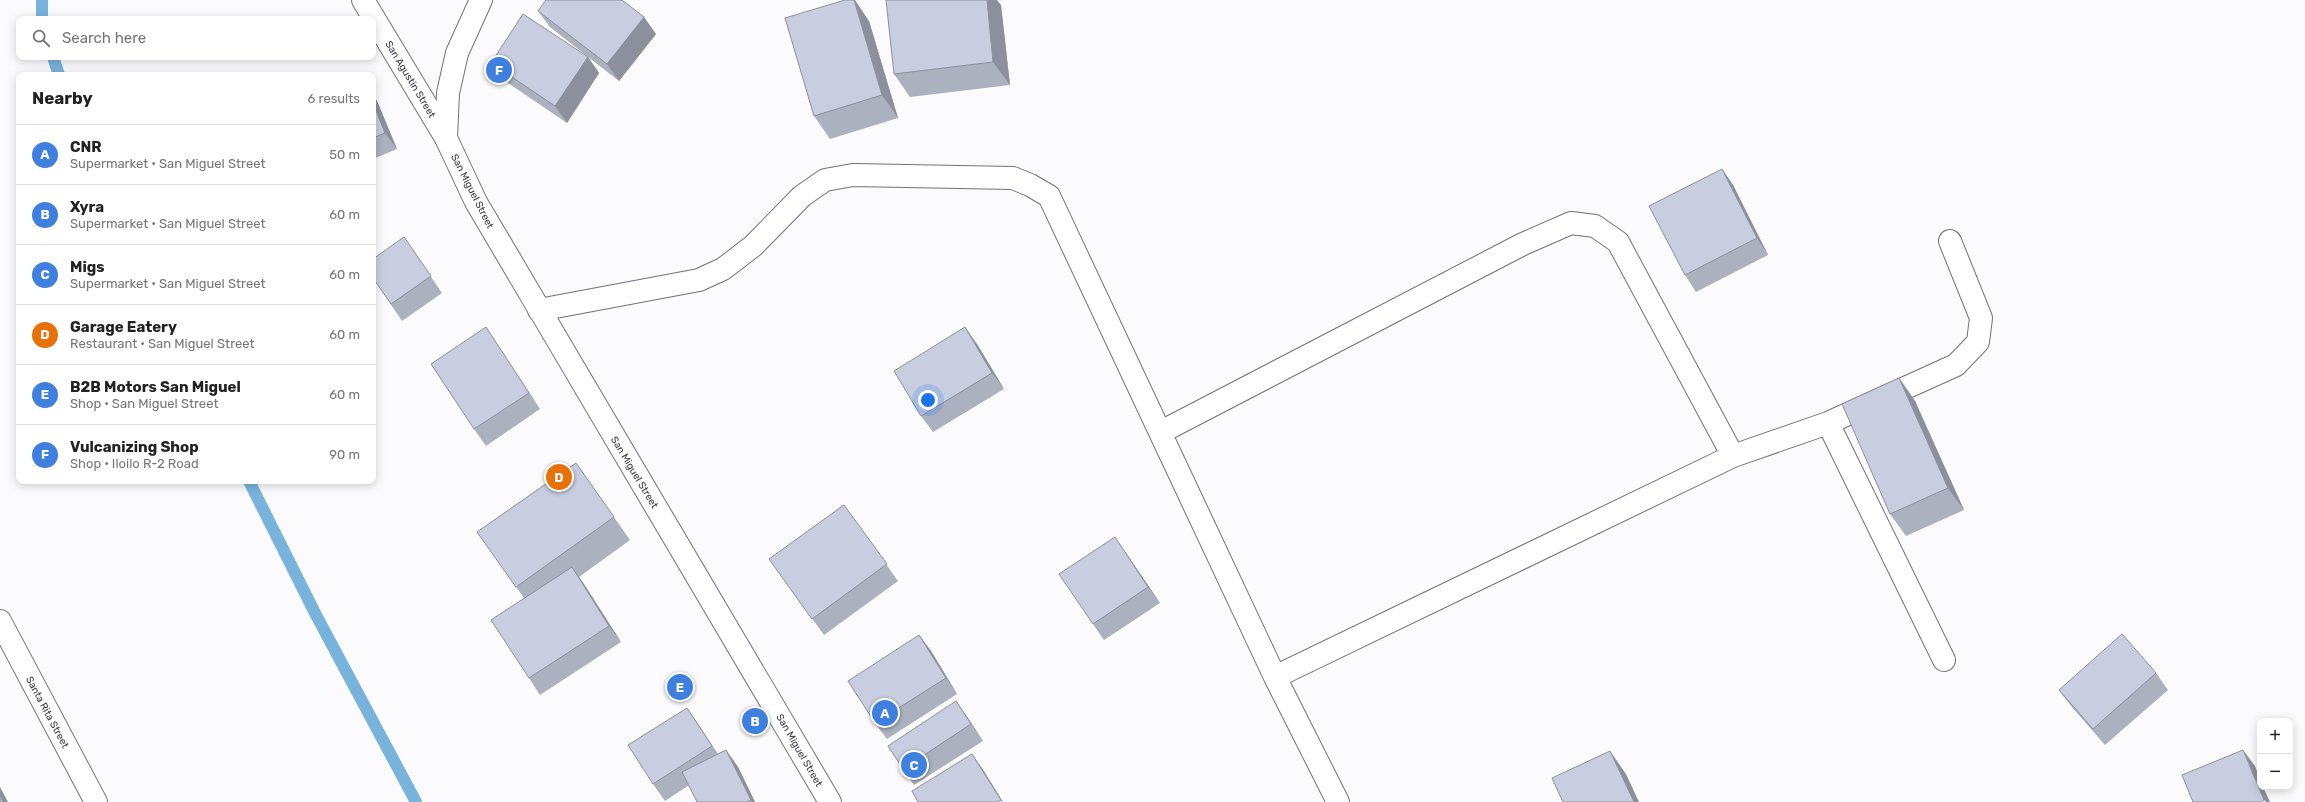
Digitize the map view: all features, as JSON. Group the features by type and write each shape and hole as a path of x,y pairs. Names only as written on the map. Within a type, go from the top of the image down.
{"street":[{"name":"San Agustin Street","path":"364,0 374,16"},
{"path":"446,138 448,93 457,53 481,0"},
{"name":"San Agustin Street","path":"376,20 446,138"},
{"name":"San Miguel Street","path":"446,138 476,202 830,802"},
{"path":"539,310 699,280 723,269 753,246 802,196 825,180 853,175 1013,178 1030,185 1049,196 1275,677 1338,802"},
{"path":"1160,432 1523,244 1571,223 1595,226 1618,242 1733,456"},
{"path":"1275,677 1733,456 1828,422 1956,365 1978,342 1981,318 1950,241"},
{"path":"1828,422 1944,660"},
{"name":"Santa Rita Street","path":"0,621 96,802"}],"building":[{"path":"546,0 622,0 644,17 607,64 538,11"},
{"path":"845,0 854,0 882,95 814,116 785,18"},
{"path":"886,0 987,0 993,62 894,74"},
{"path":"523,14 588,57 555,106 491,63"},
{"path":"376,110 385,133 376,137"},
{"path":"1722,169 1757,238 1685,275 1649,206"},
{"path":"404,237 431,276 391,304 376,282 376,257"},
{"path":"486,327 529,393 474,429 431,364"},
{"path":"965,327 992,373 921,416 894,371"},
{"path":"1899,378 1948,488 1890,514 1842,404"},
{"path":"576,463 614,517 516,587 477,532"},
{"path":"844,505 887,564 812,619 769,559"},
{"path":"1115,537 1148,587 1093,624 1059,574"},
{"path":"572,567 609,626 529,678 491,620"},
{"path":"2122,634 2156,673 2093,729 2059,690"},
{"path":"919,635 946,678 875,723 848,681"},
{"path":"956,701 971,724 903,769 888,746"},
{"path":"687,708 712,746 653,784 628,745"},
{"path":"726,750 751,800 747,802 697,802 682,772"},
{"path":"2243,750 2257,783 2257,790 2260,790 2264,800 2261,802 2193,802 2182,775"},
{"path":"1610,751 1634,802 1563,802 1552,778"},
{"path":"972,754 1001,800 997,802 918,802 912,791"}],"waterway":[{"path":"42,0 42,16"},
{"path":"54,60 58,72"},
{"path":"250,484 316,615 416,802"}],"place":[{"name":"Vulcanizing Shop","path":"499,70"},
{"name":"Garage Eatery","path":"559,477"},
{"name":"B2B Motors San Miguel","path":"680,687"},
{"name":"CNR","path":"885,713"},
{"name":"Xyra","path":"755,721"},
{"name":"Migs","path":"914,765"}]}
